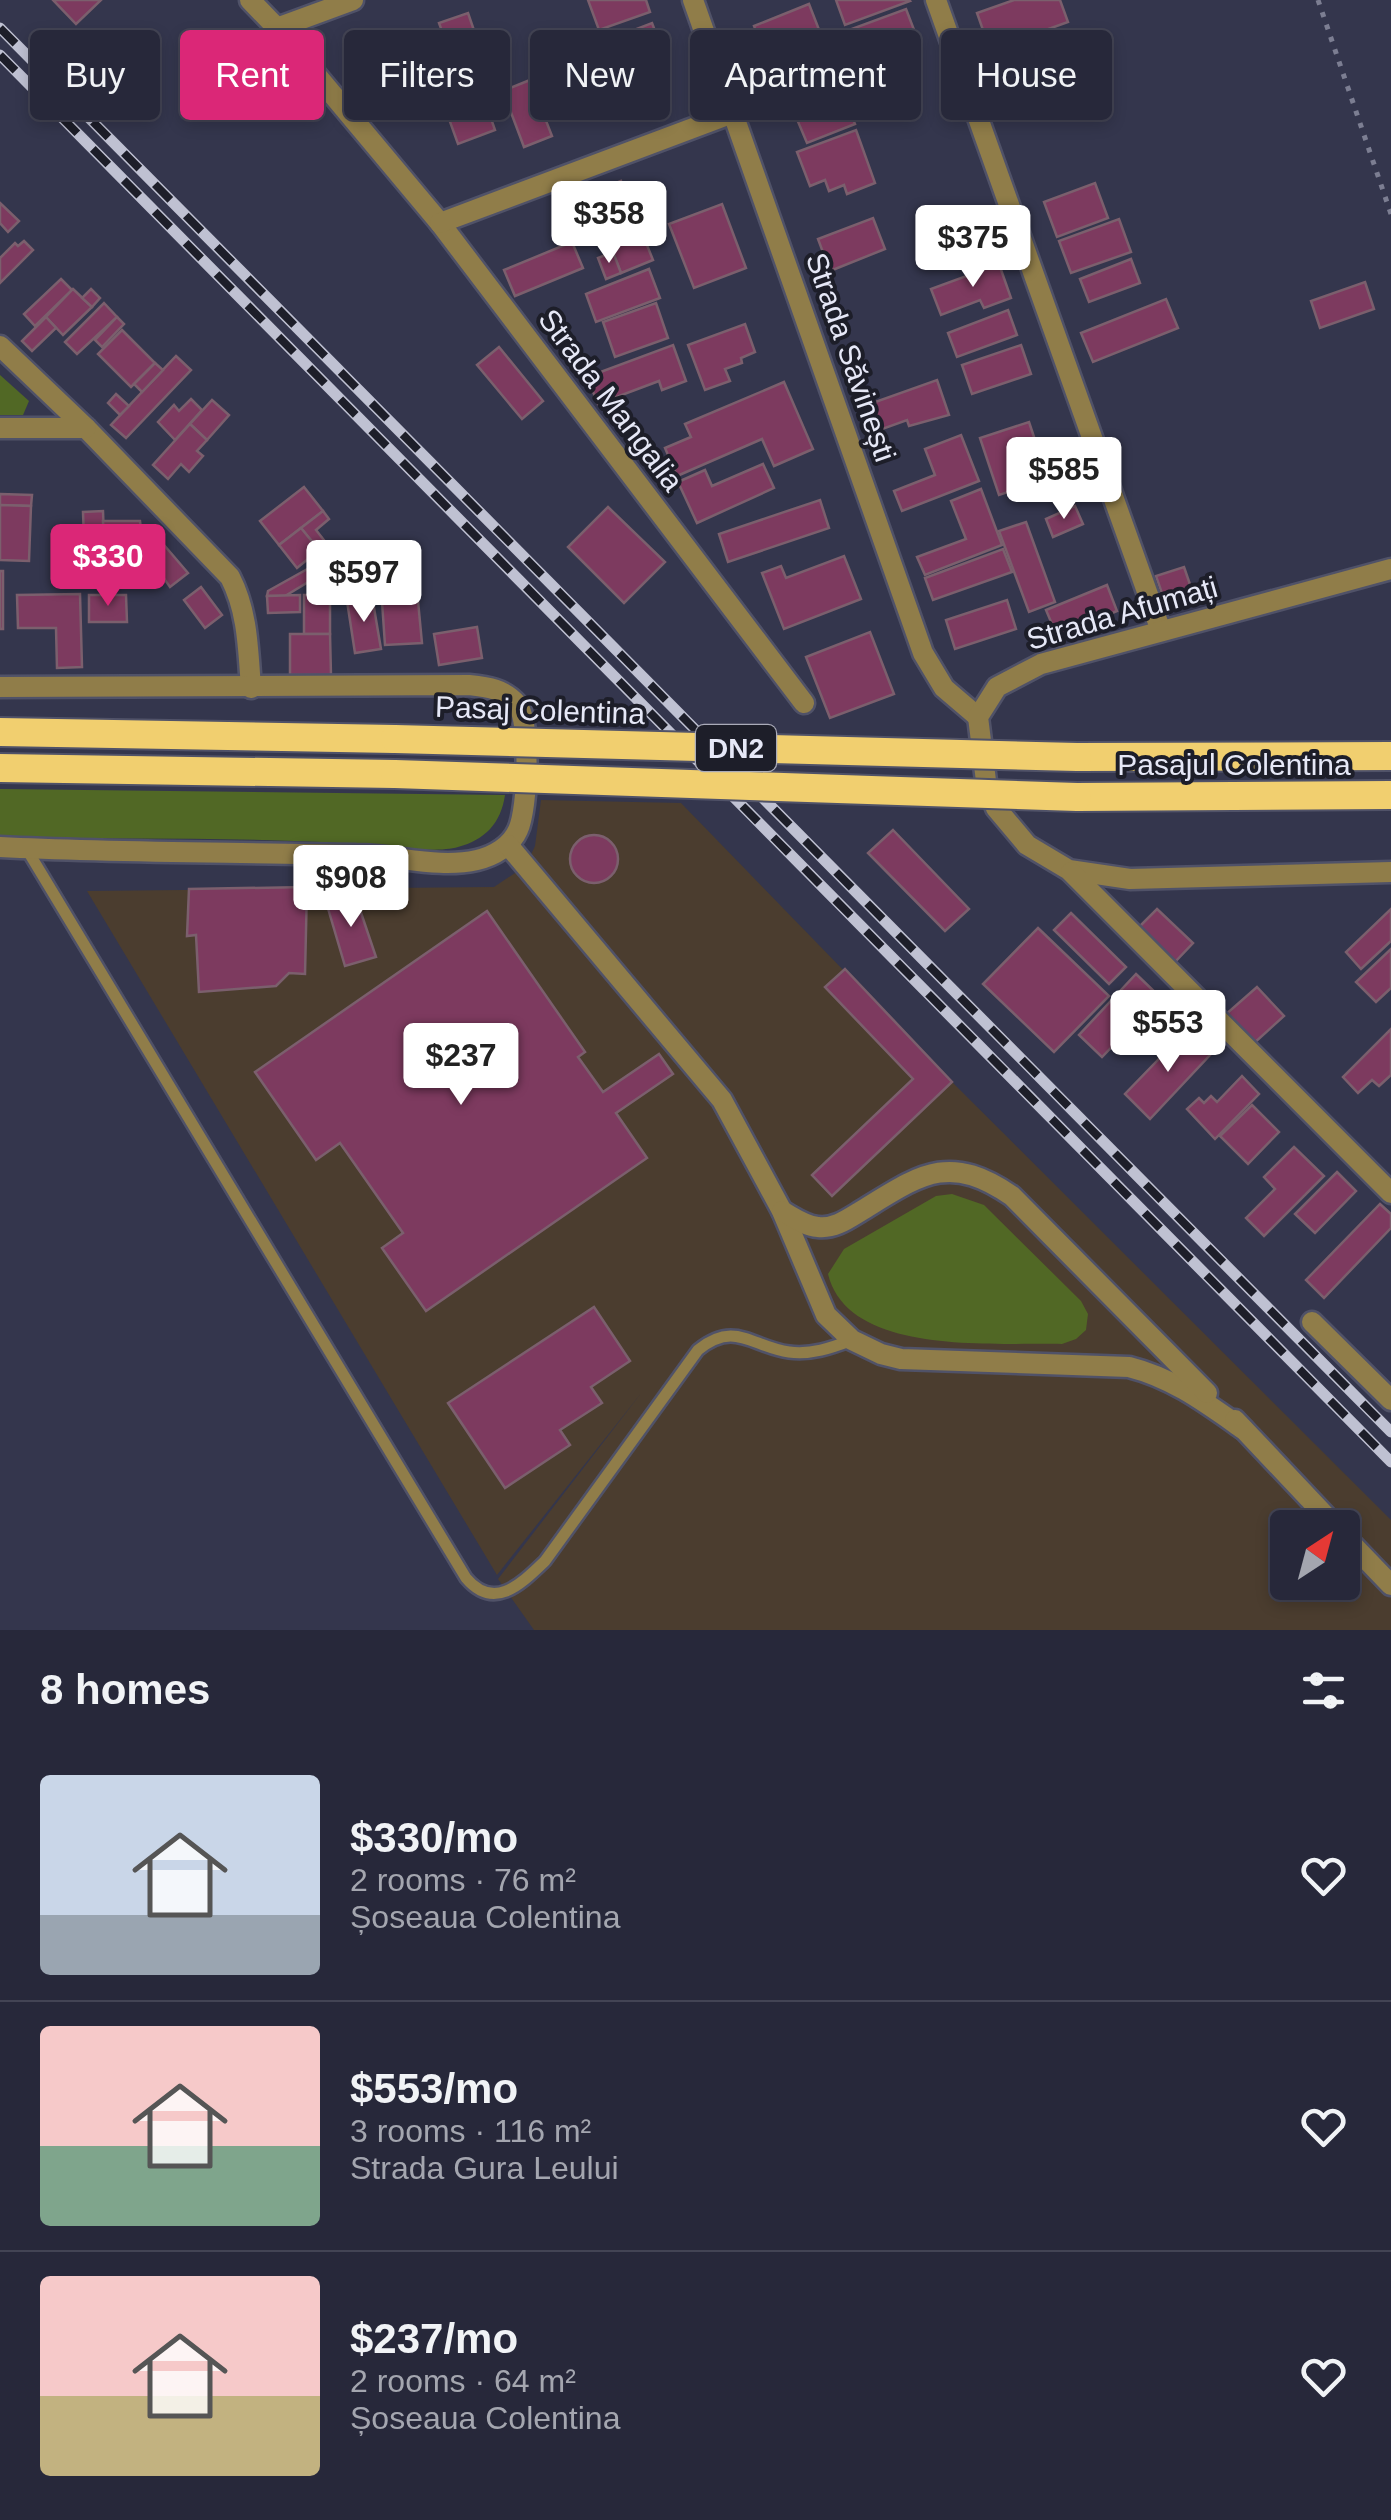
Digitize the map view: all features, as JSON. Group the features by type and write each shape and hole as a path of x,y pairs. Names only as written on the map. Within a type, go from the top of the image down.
{"highway":[{"name":"Pasaj Colentina","path":"0,732 1078,757"},
{"name":"Pasajul Colentina","path":"1078,757 1391,756"},
{"name":"Pasajul Colentina","path":"0,768 396,774 1076,797 1391,795"}],"street":[{"name":"Strada Mangalia","path":"250,0 440,224 804,702"},
{"path":"277,28 353,0"},
{"name":"Strada Săvinești","path":"692,0 703,30"},
{"path":"936,0 1161,631"},
{"path":"440,224 715,120"},
{"name":"Strada Săvinești","path":"735,120 923,653 944,688 978,717"},
{"path":"0,346 86,428 230,577 246,621 251,688"},
{"path":"0,428 86,428"},
{"name":"Strada Afumați","path":"978,717 997,687 1041,664 1391,569"},
{"path":"0,687 469,684 492,687 506,694 519,706 526,722 522,818 508,845 492,856 452,863 364,855 0,847"},
{"path":"978,717 986,782 996,808 1027,844 1069,870 1391,1193"},
{"path":"508,845 722,1100 782,1211 826,1315 852,1340 881,1354 901,1358 1129,1367 1190,1392 1243,1429"},
{"path":"1069,870 1130,879 1391,872"},
{"path":"782,1211 804,1224 828,1227 844,1222 926,1174 947,1171 994,1183 1012,1196 1319,1510"},
{"path":"1312,1322 1391,1400"},
{"path":"1360,1553 1391,1585"}],"lane":[{"path":"26,848 477,1591 490,1596 504,1592 544,1561 698,1350 708,1342 740,1336 784,1352 808,1353 852,1340"}],"path":[{"path":"1318,0 1391,214"}],"shaded area":[{"path":"541,800 681,803 952,1082 1391,1520 1391,1630 534,1630 498,1579 642,1392 497,1575 87,891 494,887 529,859 535,846"}],"green space":[{"path":"0,375 29,401 23,415 0,415"},
{"path":"0,789 505,795 500,814 484,835 458,847 430,850 281,840 0,838"},
{"path":"952,1194 984,1205 1081,1301 1088,1314 1086,1330 1062,1344 928,1339 864,1320 841,1301 828,1274 844,1249 936,1196"}],"building":[{"path":"53,0 101,0 76,24"},
{"path":"588,0 646,0 650,12 599,30"},
{"path":"836,0 909,0 910,1 845,25"},
{"path":"1014,0 1060,0 1068,22 1046,30 983,30 977,13"},
{"path":"809,4 819,30 756,30 754,26"},
{"path":"906,9 914,30 849,30"},
{"path":"468,13 474,30 442,30 439,23"},
{"path":"652,23 655,30 634,30"},
{"path":"530,80 530,120 546,120 552,136 524,147 510,110 510,88"},
{"path":"449,120 492,120 495,130 458,144"},
{"path":"797,120 853,120 855,124 807,143"},
{"path":"856,130 875,183 847,194 844,185 829,191 825,180 810,186 797,152"},
{"path":"621,181 653,260 621,273 590,194"},
{"path":"1095,183 1108,218 1057,237 1044,202"},
{"path":"0,203 19,221 8,232 0,223"},
{"path":"722,204 746,268 694,288 669,224"},
{"path":"873,218 885,249 830,271 818,239"},
{"path":"1119,219 1131,252 1071,273 1059,241"},
{"path":"24,241 33,250 0,283 0,258 15,243 18,246"},
{"path":"572,242 583,268 515,296 504,270"},
{"path":"613,252 621,273 606,279 598,258"},
{"path":"1131,259 1140,283 1089,302 1080,279"},
{"path":"999,264 1011,298 984,308 980,300 941,315 931,289"},
{"path":"649,269 660,298 596,322 586,294"},
{"path":"61,279 72,290 35,326 24,314"},
{"path":"1365,282 1374,309 1320,328 1311,301"},
{"path":"73,289 92,307 63,335 46,317"},
{"path":"91,289 100,298 92,307 82,298"},
{"path":"1166,299 1178,328 1093,362 1081,333"},
{"path":"104,303 117,317 77,354 65,342"},
{"path":"656,303 668,338 615,357 603,322"},
{"path":"1008,310 1017,335 957,357 948,333"},
{"path":"46,317 56,328 32,351 22,341"},
{"path":"117,317 124,324 102,347 95,340"},
{"path":"745,324 755,352 741,358 742,363 725,369 730,381 705,390 688,345"},
{"path":"122,330 155,363 131,387 98,354"},
{"path":"673,345 686,381 662,390 659,381 598,404 587,377"},
{"path":"1021,345 1031,374 972,394 962,365"},
{"path":"499,347 543,401 522,419 477,365"},
{"path":"176,356 191,370 126,438 111,425"},
{"path":"155,363 163,370 142,392 134,384"},
{"path":"937,380 949,415 909,426 907,420 874,432 864,406"},
{"path":"784,382 813,449 774,466 762,439 677,476 665,448 691,437 685,424"},
{"path":"116,394 129,406 120,415 108,403"},
{"path":"191,399 202,410 175,440 158,422 174,405 179,411"},
{"path":"212,400 229,415 207,440 190,424"},
{"path":"1029,422 1048,479 999,495 980,438"},
{"path":"190,424 207,440 197,451 203,456 189,472 181,464 168,479 153,465"},
{"path":"961,435 979,481 902,511 894,491 935,475 925,449"},
{"path":"763,464 774,488 697,523 678,482 705,470 712,486"},
{"path":"304,487 323,511 279,545 260,521"},
{"path":"981,489 1002,545 925,575 917,557 966,539 951,501"},
{"path":"0,494 32,495 31,506 0,505"},
{"path":"820,500 829,528 728,562 719,534"},
{"path":"0,505 31,506 29,561 0,560"},
{"path":"1075,506 1083,524 1053,537 1046,519"},
{"path":"608,507 665,562 624,603 568,547"},
{"path":"103,511 104,539 84,540 83,512"},
{"path":"323,511 329,519 316,530 327,544 319,550 301,528"},
{"path":"103,521 140,521 142,538 104,539"},
{"path":"1026,522 1055,602 1029,612 999,531"},
{"path":"301,528 319,550 297,568 279,545"},
{"path":"142,538 143,565 104,567 104,576 76,577 74,540"},
{"path":"158,538 188,573 170,587 163,577 144,580 142,540"},
{"path":"1003,549 1012,572 933,600 925,578"},
{"path":"392,550 396,586 381,587 377,552"},
{"path":"844,556 861,599 784,629 762,573 781,566 786,578"},
{"path":"322,561 328,570 285,596 267,596 268,591"},
{"path":"1184,567 1195,599 1167,608 1156,576"},
{"path":"3,571 3,629 0,629"},
{"path":"412,585 414,602 418,601 422,643 385,645 381,587"},
{"path":"1107,585 1117,611 1057,636 1046,610"},
{"path":"201,587 222,615 205,628 184,600"},
{"path":"80,594 82,667 57,668 56,628 18,628 17,595"},
{"path":"89,595 126,595 127,622 89,622"},
{"path":"300,595 300,612 268,613 267,596"},
{"path":"304,595 330,595 330,634 304,634"},
{"path":"372,596 381,649 355,653 347,601"},
{"path":"1007,600 1016,629 955,649 946,620"},
{"path":"477,627 482,658 439,665 434,634"},
{"path":"870,632 894,694 830,718 806,657"},
{"path":"290,634 330,634 331,675 290,675"},
{"path":"893,830 969,909 945,931 868,853"},
{"path":"594,835 611,842 618,859 611,876 594,883 577,876 570,859 577,842"},
{"path":"307,887 305,974 289,973 276,986 199,992 196,935 187,936 189,889"},
{"path":"354,892 376,957 345,966 327,905"},
{"path":"1157,909 1193,943 1174,963 1138,928"},
{"path":"1391,909 1391,941 1361,969 1346,952"},
{"path":"487,911 585,1052 578,1057 603,1092 659,1054 673,1074 616,1113 647,1158 426,1311 382,1248 403,1233 340,1143 316,1160 255,1072"},
{"path":"1071,913 1126,967 1109,984 1054,930"},
{"path":"1038,928 1109,996 1054,1052 983,984"},
{"path":"1391,949 1391,988 1376,1002 1356,982"},
{"path":"845,969 952,1082 832,1196 812,1175 913,1079 825,987"},
{"path":"1136,974 1160,997 1102,1057 1079,1035"},
{"path":"1257,987 1284,1016 1252,1045 1225,1015"},
{"path":"1391,1029 1391,1075 1379,1086 1372,1080 1358,1093 1343,1077"},
{"path":"1186,1031 1210,1055 1150,1119 1125,1094"},
{"path":"1242,1076 1259,1094 1215,1139 1187,1109 1199,1098 1204,1103 1211,1096 1217,1102"},
{"path":"1252,1105 1279,1132 1248,1164 1220,1136"},
{"path":"1294,1147 1324,1176 1264,1236 1246,1218 1275,1189 1264,1177"},
{"path":"1337,1172 1356,1191 1315,1233 1295,1214"},
{"path":"1380,1204 1391,1214 1391,1228 1324,1298 1306,1280"},
{"path":"594,1307 630,1361 591,1387 602,1403 560,1430 570,1445 505,1488 448,1403"}],"railway":[{"path":"0,28 1391,1432"},
{"path":"0,55 1391,1462"}]}
